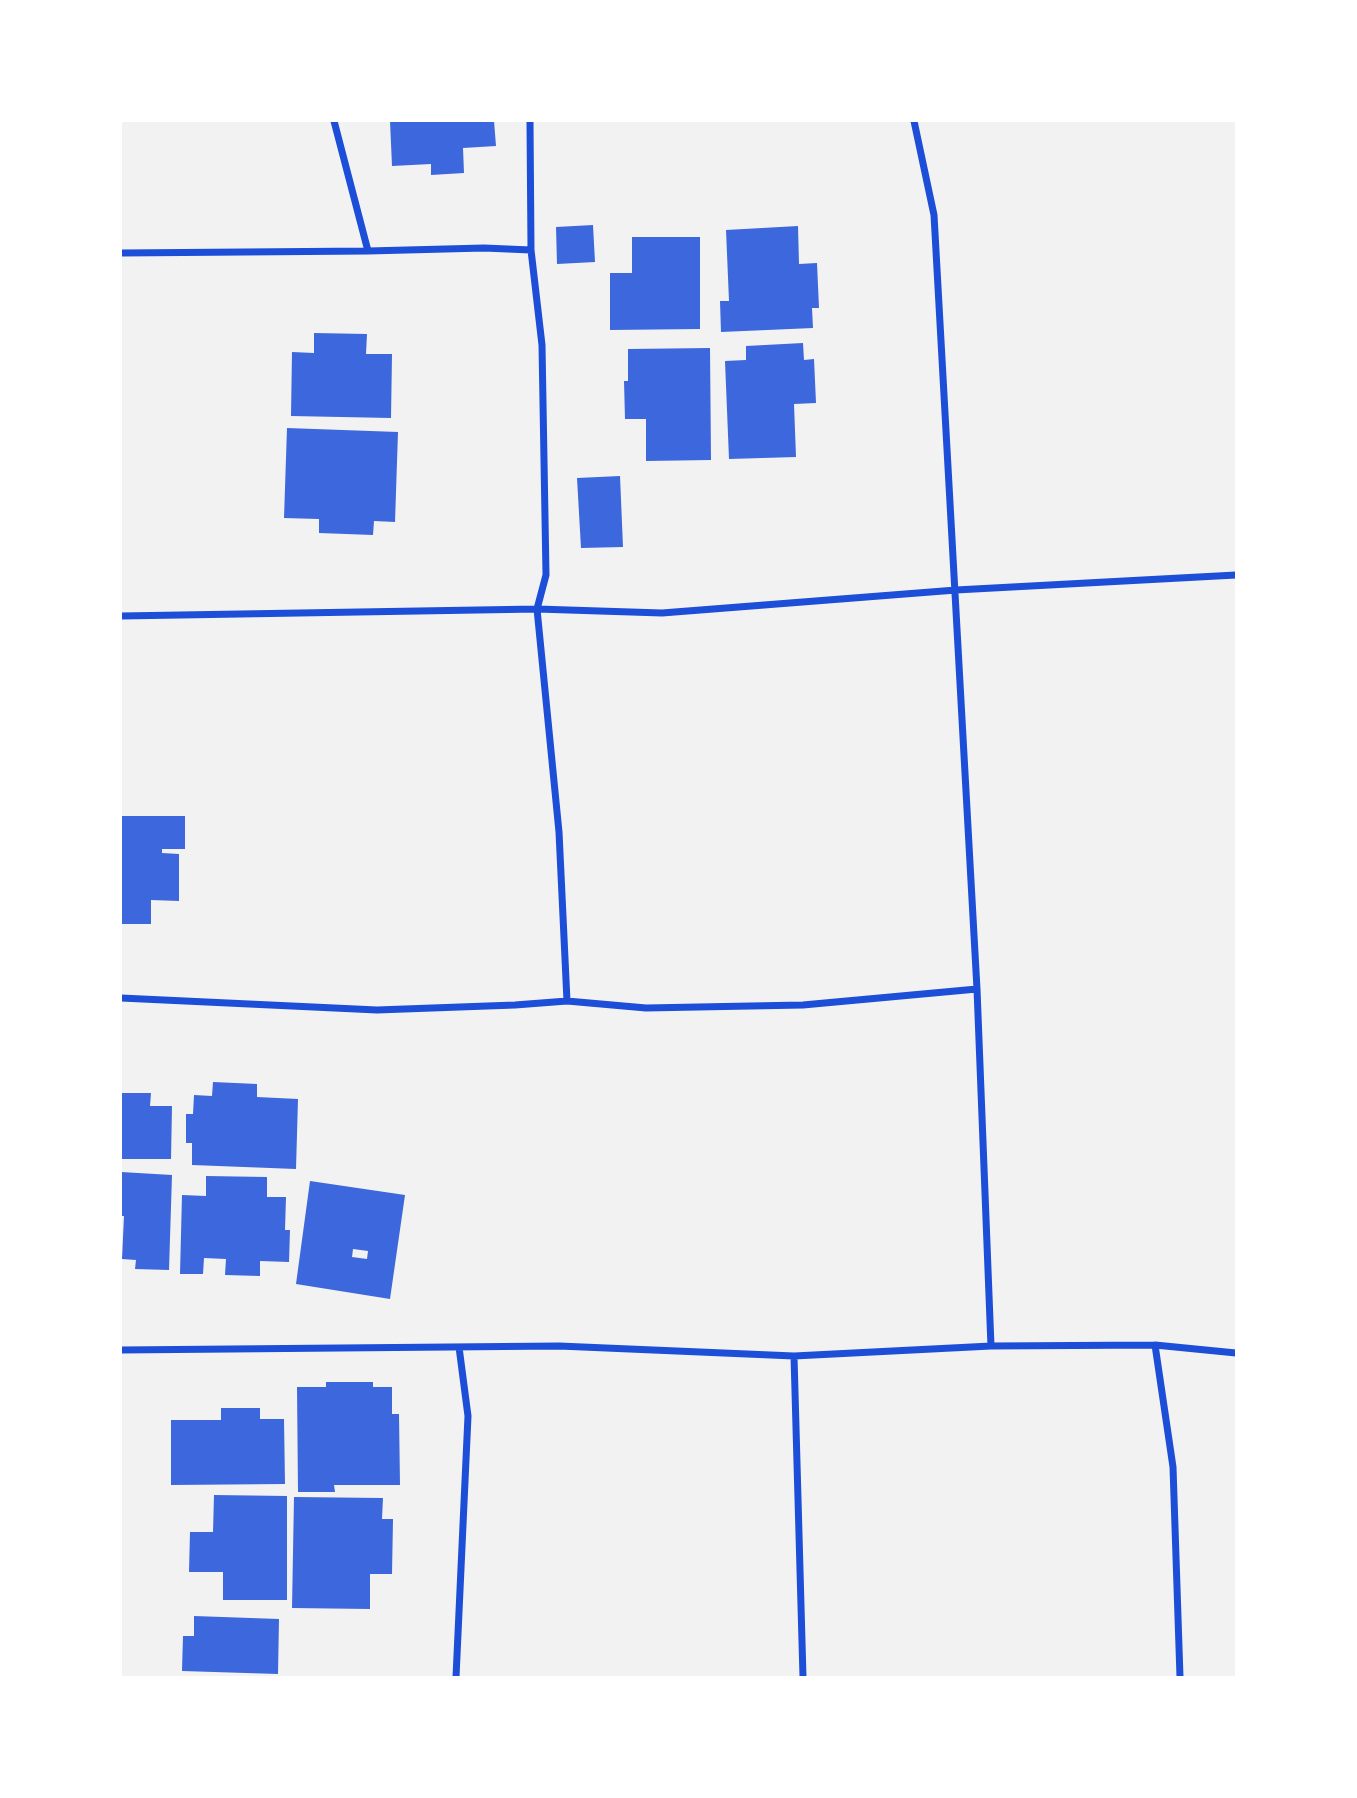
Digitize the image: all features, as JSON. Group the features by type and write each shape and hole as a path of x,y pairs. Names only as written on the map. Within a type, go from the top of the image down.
{"street":[{"path":"334,121 368,251"},
{"path":"530,121 531,250 542,345 546,575 537,609 559,832 568,1001"},
{"path":"914,121 934,215 977,989 991,1346"},
{"path":"121,253 484,248 531,250"},
{"path":"121,615 537,609 662,613 956,590 1236,575"},
{"path":"121,998 377,1010 515,1006 568,1001 646,1008 803,1005 977,989"},
{"path":"1155,1345 1173,1467 1180,1677"},
{"path":"121,1350 559,1346 794,1356 991,1346 1155,1345 1236,1353"},
{"path":"456,1677 468,1416 459,1346"},
{"path":"794,1356 803,1677"}],"building":[{"path":"390,121 494,121 496,146 463,148 464,173 431,175 431,164 392,166"},
{"path":"593,225 595,262 557,264 556,227"},
{"path":"798,226 799,264 817,263 819,308 812,308 813,328 721,332 720,301 729,301 726,230"},
{"path":"632,237 700,237 700,329 610,330 610,273 632,273"},
{"path":"314,333 367,334 366,354 392,354 391,418 291,416 292,352 314,353"},
{"path":"803,343 804,360 814,359 816,403 794,404 796,457 729,459 725,361 746,360 746,346"},
{"path":"710,348 711,460 646,461 646,419 625,419 624,381 628,381 628,349"},
{"path":"287,428 398,432 395,522 374,521 373,535 319,533 319,519 284,518"},
{"path":"620,476 623,547 581,548 577,478"},
{"path":"121,816 185,816 185,849 162,849 162,853 179,854 179,901 151,900 151,924 121,924"},
{"path":"213,1082 257,1084 257,1097 298,1099 296,1169 192,1165 192,1143 186,1143 186,1114 193,1114 194,1095 212,1096"},
{"path":"121,1093 151,1093 150,1106 172,1106 171,1159 121,1159"},
{"path":"121,1172 172,1175 169,1270 135,1269 136,1260 122,1259 124,1216 121,1216"},
{"path":"206,1176 267,1177 267,1197 286,1197 285,1230 290,1230 289,1262 260,1261 260,1276 225,1275 226,1259 204,1258 203,1274 180,1274 182,1195 206,1196"},
{"path":"310,1181 405,1195 390,1299 296,1284","holes":["353,1249 368,1251 367,1259 352,1257"]},
{"path":"326,1382 373,1382 373,1387 392,1387 392,1414 399,1414 400,1485 334,1485 335,1492 298,1492 297,1387 326,1387"},
{"path":"221,1408 260,1408 260,1419 284,1419 285,1484 171,1485 171,1420 221,1420"},
{"path":"214,1495 287,1496 287,1600 223,1600 223,1572 189,1572 190,1532 213,1532"},
{"path":"294,1497 383,1498 382,1519 393,1519 392,1574 370,1574 370,1609 292,1608"},
{"path":"194,1616 279,1619 278,1674 182,1671 183,1636 194,1636"}]}
